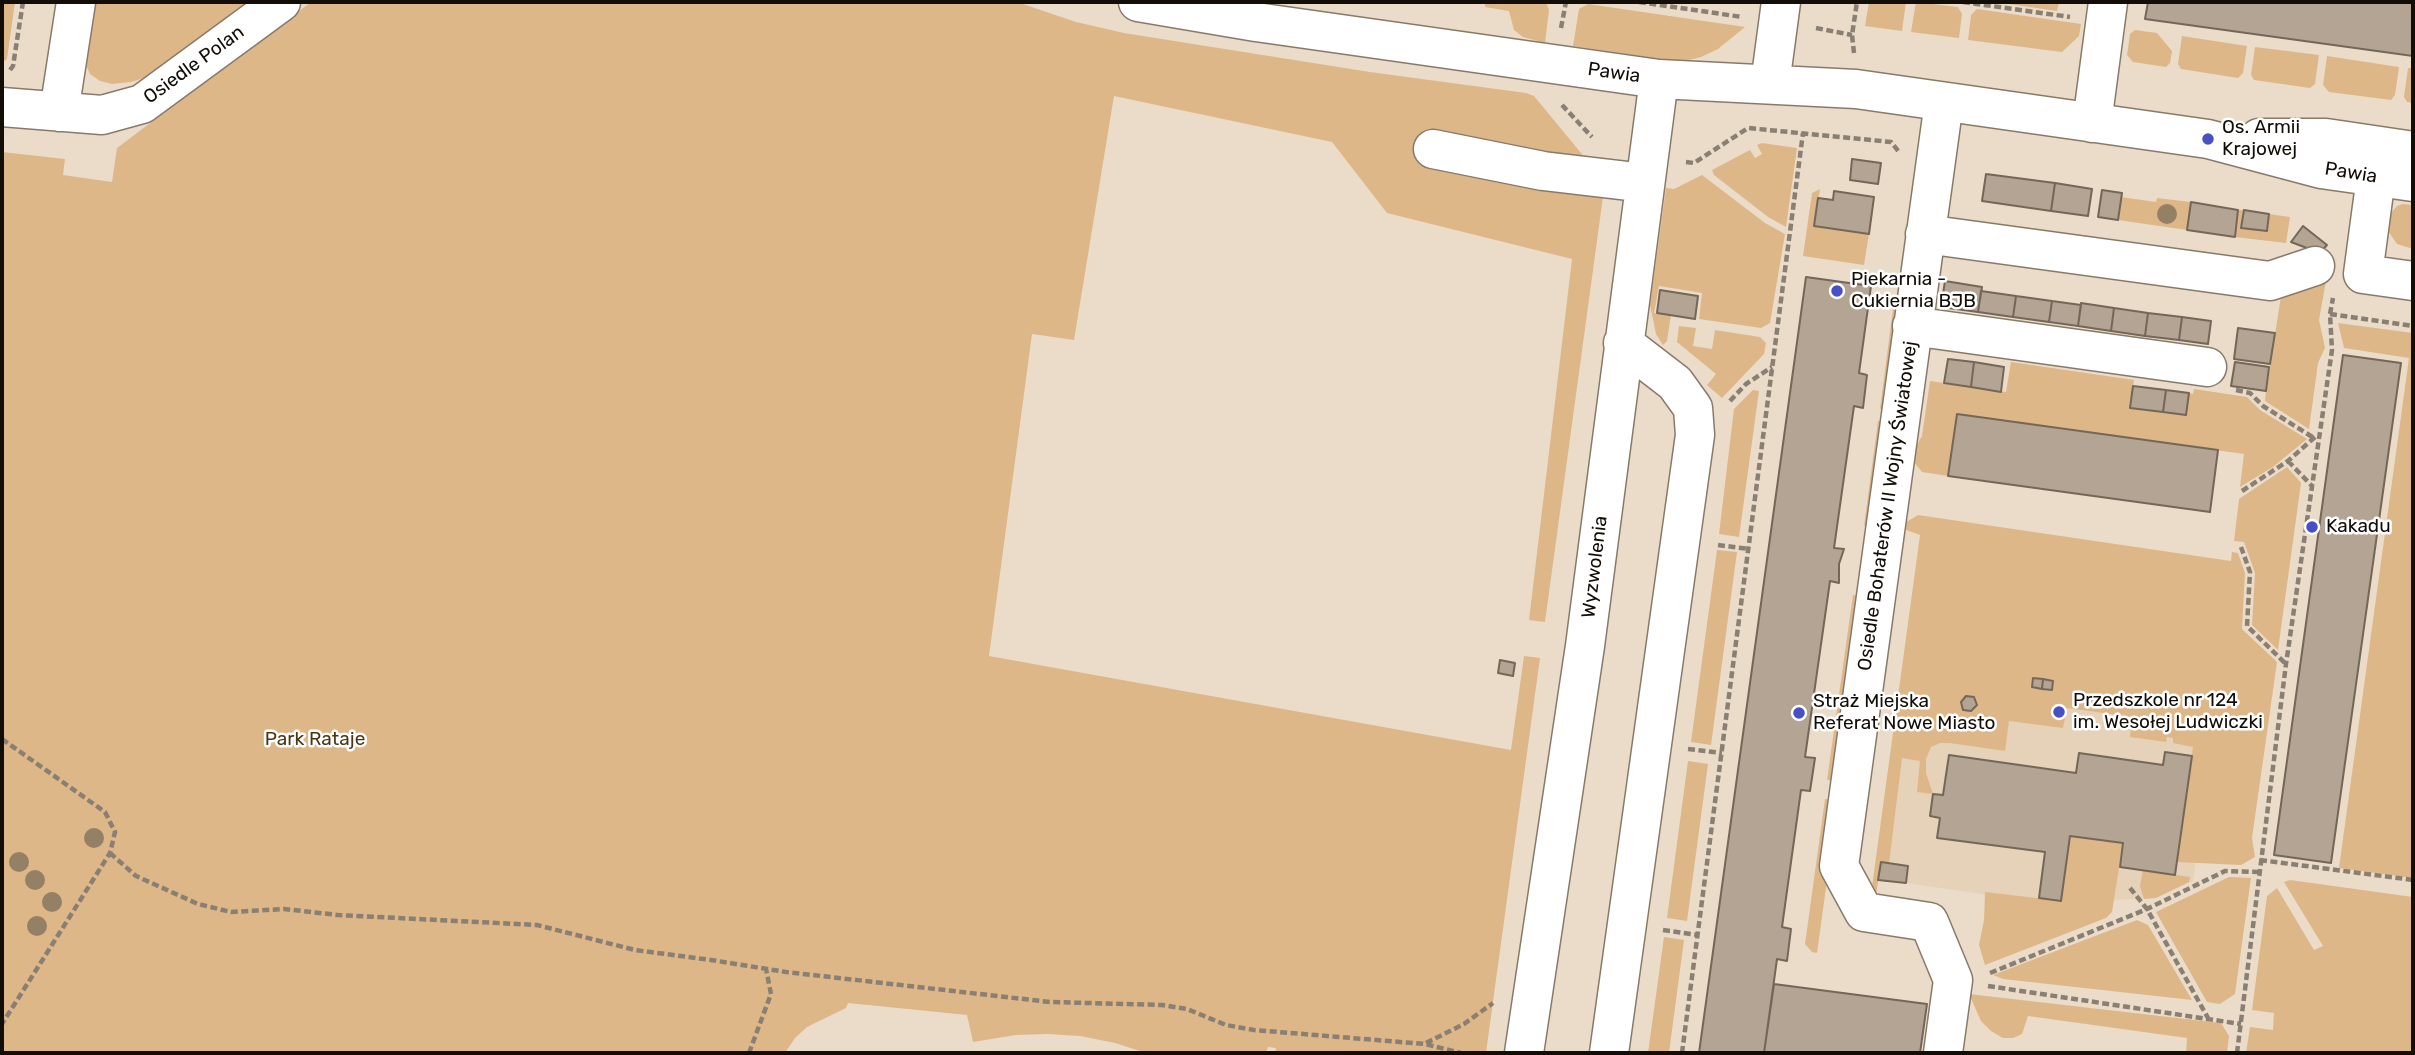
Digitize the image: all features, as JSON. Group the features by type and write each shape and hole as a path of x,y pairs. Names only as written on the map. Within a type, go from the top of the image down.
{"street":[{"path":"59,112 76,2"},
{"name":"Osiedle Polan","path":"3,92 59,112 102,115 142,104 281,2"},
{"name":"Pawia","path":"1138,2 1256,22 1659,79 1856,89 2208,139 2321,169 2413,182"},
{"path":"1770,84 1781,2"},
{"path":"2092,123 2108,2"},
{"name":"Wyzwolenia","path":"1524,1053 1585,646 1659,79"},
{"name":"Osiedle Bohaterów II Wojny Światowej","path":"1944,102 1839,866 1864,912 1929,922 1959,981"},
{"name":"Pawia","path":"2208,139 2326,138 2413,151"},
{"path":"1433,149 1543,171 1647,169"},
{"path":"2376,177 2363,274 2413,281"},
{"path":"1925,234 2270,281 2325,279"},
{"path":"1912,326 2207,367"},
{"path":"1609,1053 1695,435 1693,408 1675,383 1623,342"},
{"path":"1942,1053 1959,981"}],"path":[{"path":"3,92 13,66 23,2"},
{"path":"1566,2 1554,65 1552,95 1594,138"},
{"path":"1964,2 2057,15"},
{"path":"1647,169 1694,163 1748,128 1891,142 1912,168 1934,171"},
{"path":"1682,1053 1803,133"},
{"path":"2236,1053 2286,664 2332,350 2325,279"},
{"path":"2330,314 2413,326"},
{"path":"1693,408 1721,411 1746,384 1773,366"},
{"path":"2263,406 2314,438"},
{"path":"2242,491 2288,461 2320,432"},
{"path":"2288,461 2312,487"},
{"path":"1717,545 1749,549"},
{"path":"2241,547 2250,572 2247,626 2286,664"},
{"path":"2,739 105,812 116,832 110,853 2,1024"},
{"path":"1690,748 1722,753"},
{"path":"110,853 136,876 198,904 231,912 284,909 338,915 537,925 635,950 766,969 1050,1003 1162,1005 1188,1009 1226,1024 1254,1030 1425,1044 1461,1053"},
{"path":"2260,860 2413,880"},
{"path":"1959,981 2147,909 2225,871 2259,872"},
{"path":"2130,888 2147,909 2208,1018"},
{"path":"1665,931 1698,935"},
{"path":"749,1053 771,994 766,969"},
{"path":"1959,981 2241,1024"},
{"path":"1425,1044 1464,1024 1493,1003 1500,1004"}],"shaded area":[{"name":"Przedszkole nr 124 im. Wesołej Ludwiczki","path":"1922,554 2238,567 2193,881 2156,898 2044,903 1906,883 1908,867 1881,862"}],"green space":[{"path":"2,2 15,2 7,59 2,63"},
{"path":"91,2 251,2 150,76 112,84 100,81 90,74 86,65"},
{"name":"Park Rataje","path":"311,2 1017,2 1076,22 1124,33 1534,96 1605,182 1545,622 1529,620 1572,259 1387,213 1332,142 1114,96 1074,340 1032,334 989,656 1511,750 1524,656 1540,658 1486,1053 1275,1053 1276,1048 1268,1047 1266,1053 1146,1053 1080,1036 1047,1034 1016,1035 973,1042 967,1015 848,1003 846,1008 807,1027 785,1053 2,1053 2,152 65,159 63,175 112,182 117,148"},
{"path":"1485,2 1546,2 1549,10 1545,43 1523,37 1514,30 1509,11 1485,7"},
{"path":"1869,2 1906,2 1902,31 1865,26"},
{"path":"1916,2 1958,7 1962,14 1959,38 1911,32"},
{"path":"1995,2 2059,2 2057,11"},
{"path":"1588,4 1745,27 1718,49 1681,62 1573,46 1579,9"},
{"path":"1977,9 2081,24 2079,36 2062,52 1968,40 1971,15"},
{"path":"2135,30 2157,33 2172,51 2170,63 2166,67 2133,62 2127,55 2130,34"},
{"path":"2182,36 2247,46 2243,73 2238,78 2181,69 2178,64"},
{"path":"2255,47 2319,55 2315,84 2310,88 2254,80 2251,75"},
{"path":"2327,56 2399,67 2395,95 2391,100 2329,92 2323,85"},
{"path":"2408,68 2413,68 2413,103 2407,102 2404,97"},
{"path":"1762,143 1797,148 1786,227 1768,217 1714,175 1712,170 1750,150 1755,158 1762,154 1757,145"},
{"path":"1702,175 1765,223 1785,234 1770,323 1761,328 1699,319 1702,293 1659,286 1654,313 1671,315 1667,341 1663,345 1656,334 1650,305 1666,188 1674,189"},
{"path":"1820,189 1814,226 1869,234 1864,265 1803,256 1812,193"},
{"path":"2121,197 2156,202 2157,198 2191,202 2187,230 2118,220"},
{"path":"2413,205 2413,249 2397,244 2386,228 2389,215 2397,206"},
{"path":"2238,210 2244,210 2242,228 2267,231 2269,214 2290,217 2286,243 2235,237"},
{"path":"2326,281 2319,320 2325,348 2318,363 2309,429 2265,401 2266,391 2282,290"},
{"path":"1894,301 1906,303 1891,411 1880,409"},
{"path":"2338,323 2413,333 2413,878 2339,868 2409,358 2344,348"},
{"path":"1679,326 1696,328 1693,346 1712,349 1715,330 1760,337 1766,343 1764,354 1722,398 1707,385 1716,374 1677,342"},
{"path":"2011,362 2134,380 2130,407 2185,415 2189,393 2193,394 2194,389 2247,397 2260,410 2307,439 2273,467 2240,487 2244,454 1957,414 1948,476 1922,472 1910,457 1922,436 1930,381 2006,392"},
{"path":"1753,390 1759,391 1739,537 1719,534 1734,409"},
{"path":"1878,421 1889,422 1876,522 1864,526"},
{"path":"2287,467 2301,483 2278,650 2252,625 2255,573 2244,542 2234,541 2239,499"},
{"path":"1918,515 2231,561 2232,552 2238,553 2245,573 2242,629 2277,662 2252,838 2255,857 2241,865 2177,862 2193,747 2173,743 2173,738 2167,737 2166,742 2130,737 2132,717 2067,708 2063,728 2009,721 2005,751 1950,743 1931,747 1926,759 1926,773 1933,794 1917,792 1920,761 1902,758 1889,864 1881,863 1876,895 1871,894 1920,535 1898,527"},
{"path":"1717,550 1737,552 1711,745 1691,742"},
{"path":"1853,595 1866,597 1840,782 1827,780"},
{"path":"1688,761 1708,764 1687,921 1667,918"},
{"path":"1825,799 1838,801 1817,953 1812,952 1805,944"},
{"path":"2070,836 2123,843 2112,912 2106,918 1985,965 1979,945 1984,920 1985,892 2061,901"},
{"path":"2143,870 2190,877 2189,882 2156,898 2144,899 2140,886"},
{"path":"2229,877 2251,878 2235,994 2220,1004 2207,1002 2156,912"},
{"path":"2290,880 2413,897 2413,1053 2246,1053 2250,1027 2273,1030 2274,1013 2252,1010 2267,896 2277,888 2314,950 2323,946 2284,882"},
{"path":"2137,920 2148,925 2192,1000 2003,979 1993,975"},
{"path":"1664,937 1684,940 1669,1053 1648,1053"},
{"path":"1969,994 2221,1023 2229,1036 2227,1053 2186,1053 2187,1038 2028,1016 2022,1034 2003,1038 1981,1021"}],"building":[{"path":"2148,2 2413,2 2413,56 2145,19"},
{"path":"1852,159 1881,163 1878,184 1850,180"},
{"path":"1986,174 2055,183 2051,211 1982,201"},
{"path":"2055,183 2092,189 2088,216 2051,211"},
{"path":"2102,190 2122,193 2118,220 2098,217"},
{"path":"1834,191 1874,197 1869,234 1814,226 1818,198 1833,200"},
{"path":"2191,202 2238,210 2235,237 2187,230"},
{"path":"2244,210 2269,214 2267,231 2241,228"},
{"path":"2303,226 2327,245 2320,253 2291,242"},
{"path":"1806,277 1871,286 1859,373 1867,375 1863,408 1854,406 1834,548 1844,549 1839,564 1839,583 1830,581 1805,757 1815,758 1810,791 1801,790 1782,927 1791,929 1787,961 1777,959 1764,1053 1699,1053"},
{"path":"1945,281 1982,287 1978,312 1941,307"},
{"path":"1660,290 1698,296 1695,319 1657,313"},
{"path":"1981,291 2016,296 2013,317 1978,312"},
{"path":"2016,296 2052,301 2049,322 2013,317"},
{"path":"2052,301 2081,305 2078,326 2049,322"},
{"path":"2081,303 2114,308 2111,331 2078,326"},
{"path":"2114,308 2148,313 2145,336 2111,331"},
{"path":"2148,313 2182,317 2179,340 2145,336"},
{"path":"2182,317 2211,321 2208,344 2179,340"},
{"path":"2238,328 2275,333 2270,364 2234,359"},
{"path":"2343,355 2401,363 2331,863 2274,855"},
{"path":"1948,359 1974,362 1971,387 1944,383"},
{"path":"1974,362 2004,367 2001,392 1971,387"},
{"path":"2235,362 2269,367 2266,391 2231,386"},
{"path":"2133,386 2166,390 2163,412 2130,408"},
{"path":"2166,390 2189,393 2186,415 2163,412"},
{"path":"1957,414 2218,450 2210,512 1948,476"},
{"path":"1500,660 1515,663 1513,676 1498,673"},
{"path":"2033,678 2043,679 2042,689 2032,687"},
{"path":"2043,679 2053,681 2052,690 2042,689"},
{"path":"1966,696 1974,697 1977,705 1971,711 1963,710 1961,702"},
{"path":"2165,752 2192,756 2175,875 2120,867 2123,843 2070,836 2061,901 2039,898 2045,852 1937,838 1940,818 1930,816 1933,794 1943,795 1949,755 2076,773 2079,753 2163,765"},
{"path":"1881,862 1908,866 1906,883 1878,880"},
{"path":"1774,984 1927,1004 1920,1053 1764,1053"}],"place":[{"name":"Os. Armii Krajowej","path":"2208,139"},
{"name":"Piekarnia - Cukiernia BJB","path":"1837,291"},
{"name":"Kakadu","path":"2312,527"},
{"name":"Przedszkole nr 124 im. Wesołej Ludwiczki","path":"2059,712"},
{"name":"Straż Miejska Referat Nowe Miasto","path":"1799,713"}]}
